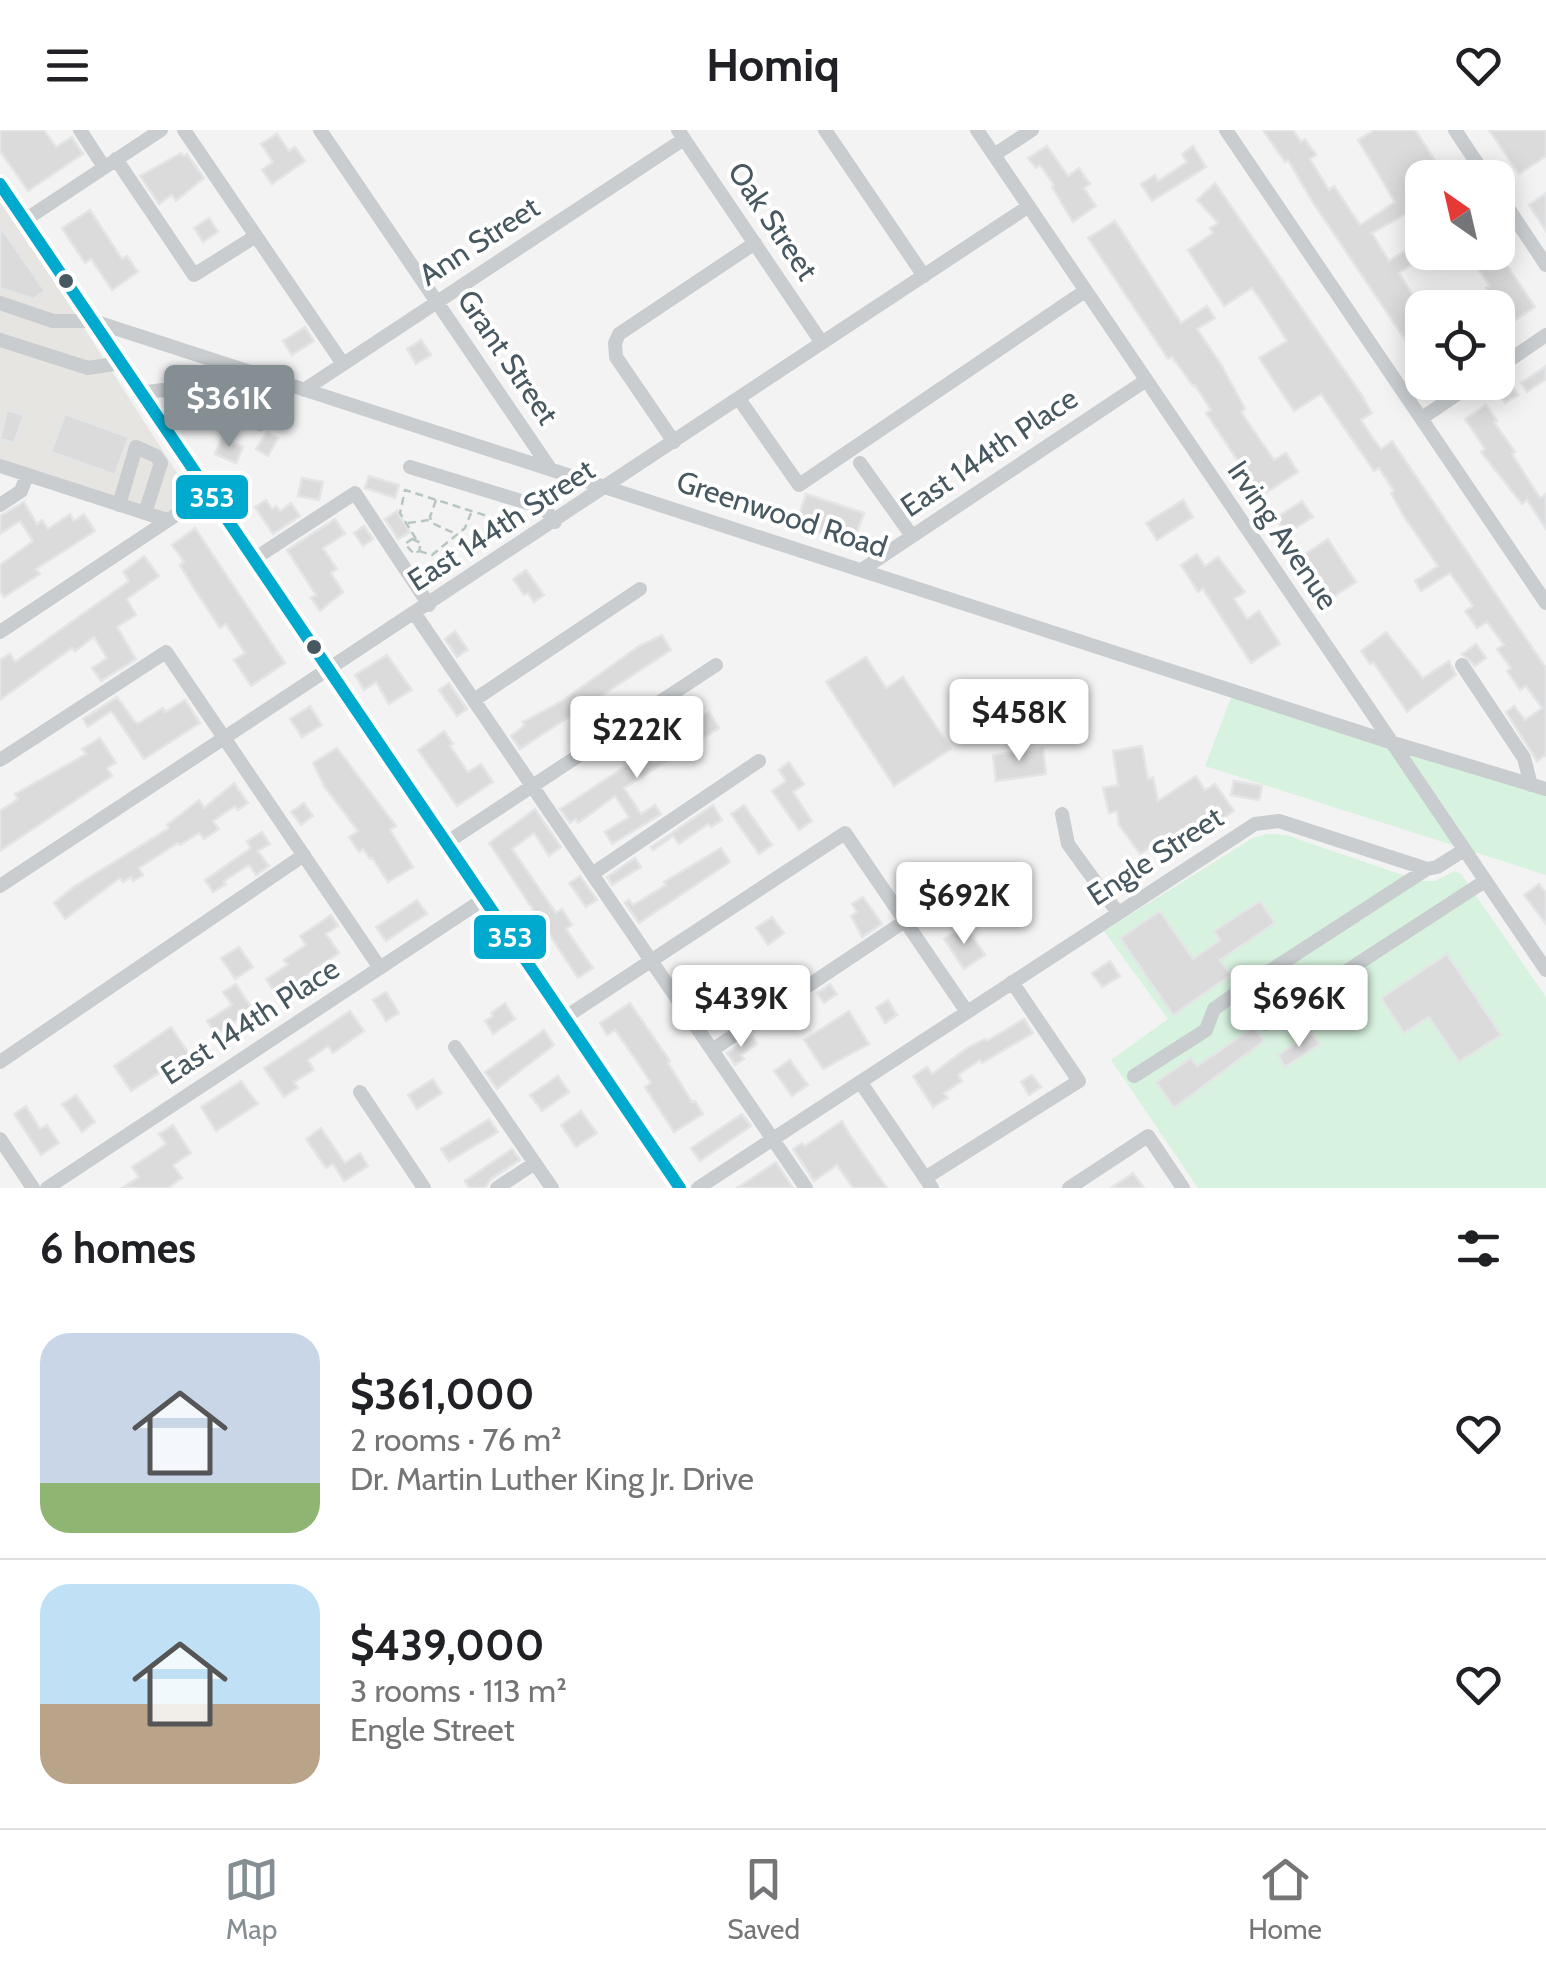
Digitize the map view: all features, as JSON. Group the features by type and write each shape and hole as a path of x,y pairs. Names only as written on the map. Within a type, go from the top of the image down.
{"street":[{"path":"80,130 110,163 194,275 256,236"},
{"path":"24,220 160,130"},
{"path":"184,130 343,364"},
{"name":"Grant Street","path":"320,130 549,467"},
{"path":"825,130 924,276"},
{"name":"Irving Avenue","path":"978,130 1546,970"},
{"path":"994,155 1032,130"},
{"path":"1226,130 1546,603"},
{"path":"1455,130 1475,160"},
{"name":"Ann Street","path":"304,390 681,135"},
{"name":"Oak Street","path":"681,135 822,342"},
{"path":"0,184 680,1188"},
{"name":"East 144th Street","path":"0,886 1029,206"},
{"path":"1515,218 1546,265"},
{"path":"674,442 616,357 614,343 619,334 755,244"},
{"path":"739,399 799,485 1086,291"},
{"name":"Greenwood Road","path":"0,303 54,320 93,321 1539,787"},
{"path":"1515,356 1546,335"},
{"path":"0,340 79,366 97,369 121,362"},
{"name":"East 144th Place","path":"863,568 1145,381"},
{"path":"141,393 162,390 260,424"},
{"path":"1422,418 1449,400"},
{"path":"119,505 136,447 156,456 161,463 145,513"},
{"path":"860,463 912,536"},
{"path":"0,466 167,520"},
{"path":"410,467 544,508 555,522"},
{"path":"0,505 21,491 27,475"},
{"path":"0,632 209,492"},
{"path":"254,558 355,493 429,605"},
{"path":"474,700 640,589"},
{"path":"415,614 806,1188"},
{"path":"0,760 166,652 380,968"},
{"path":"446,843 716,665"},
{"path":"1462,666 1539,787"},
{"path":"592,874 760,760"},
{"path":"1062,814 1068,844 1118,913"},
{"name":"Engle Street","path":"698,1188 1255,824 1280,821 1427,868"},
{"path":"564,1018 845,833 967,1012"},
{"path":"1134,1076 1206,1030 1214,1010 1242,989 1427,868 1437,867 1464,850"},
{"path":"0,1062 304,855"},
{"path":"1242,989 1266,1024 1485,881"},
{"name":"East 144th Place","path":"47,1188 484,899"},
{"path":"712,1050 905,921"},
{"path":"861,1083 929,1183 1078,1081 1012,982"},
{"path":"455,1047 552,1188"},
{"path":"360,1092 424,1188"},
{"path":"1070,1188 1148,1136 1183,1188"},
{"path":"0,1139 33,1188"},
{"path":"497,1188 535,1163"}],"path":[{"path":"419,550 420,540 400,512 406,490 525,528"},
{"path":"430,520 436,500"},
{"path":"419,550 432,555 465,528 471,511"},
{"path":"430,520 458,534"},
{"path":"407,524 430,520"},
{"path":"416,539 408,539 405,544 412,554 419,550"}],"shaded area":[{"path":"0,197 195,501 167,520 0,466"}],"green space":[{"path":"1234,690 1546,790 1546,875 1205,766"},
{"path":"1286,835 1420,881 1435,881 1455,871 1461,874 1546,997 1546,1188 1198,1188 1111,1060 1168,1019 1104,931 1253,838"}],"building":[{"path":"0,130 44,130 56,147 72,137 83,154 28,191 0,151"},
{"path":"1263,130 1293,130 1301,142 1305,139 1316,155 1310,159 1329,190 1334,186 1360,225 1395,202 1358,140 1375,130 1415,130 1420,137 1435,160 1405,160 1405,215 1372,233 1389,261 1405,251 1405,269 1399,273 1410,290 1405,290 1405,340 1288,160 1285,162"},
{"path":"1489,130 1546,130 1546,156 1519,174 1515,160 1509,160"},
{"path":"277,134 289,151 295,147 305,161 272,184 262,170 273,162 261,144"},
{"path":"1047,146 1068,176 1079,168 1090,184 1084,188 1096,206 1073,222 1040,165 1036,168 1028,158"},
{"path":"1193,146 1206,167 1152,201 1141,184 1155,175 1158,181 1187,162 1182,154"},
{"path":"181,153 187,154 204,178 176,201 172,195 159,204 140,176"},
{"path":"1215,183 1361,394 1372,413 1361,420 1370,434 1381,449 1392,441 1546,668 1546,755 1537,761 1506,712 1514,706 1525,720 1542,708 1526,686 1520,690 1507,671 1511,668 1497,649 1504,645 1487,622 1477,628 1465,611 1473,606 1450,573 1421,591 1415,581 1438,566 1403,515 1379,468 1374,471 1321,394 1294,411 1259,358 1287,341 1264,305 1252,288 1224,306 1188,250 1213,233 1210,228 1218,223 1197,200"},
{"path":"1546,193 1546,231 1529,205"},
{"path":"90,210 122,259 127,256 138,272 112,290 91,259 85,263 62,228"},
{"path":"209,218 218,232 203,242 194,228"},
{"path":"1115,221 1181,323 1207,306 1215,318 1197,329 1245,409 1241,412 1274,460 1286,453 1298,472 1261,496 1206,413 1211,410 1195,385 1172,357 1168,359 1088,238"},
{"path":"0,226 45,291 33,299 0,288"},
{"path":"1479,270 1510,270 1535,307 1515,320 1515,290 1487,290 1490,286"},
{"path":"305,327 314,341 292,355 283,341"},
{"path":"421,340 431,355 416,364 407,349"},
{"path":"1546,366 1546,379 1527,392 1521,383"},
{"path":"1486,405 1540,498 1546,494 1546,529 1527,500 1522,504 1481,452 1485,449 1465,419"},
{"path":"270,406 283,406 284,422 271,423"},
{"path":"7,410 24,415 14,443 0,439"},
{"path":"65,414 129,437 115,475 51,452"},
{"path":"267,432 278,438 268,456 256,449"},
{"path":"222,438 243,447 236,463 215,454"},
{"path":"369,476 399,485 395,498 365,488"},
{"path":"302,478 323,482 319,500 298,496"},
{"path":"806,494 864,513 853,544 796,525"},
{"path":"266,500 272,509 276,506 280,511 291,503 300,516 273,534 255,507"},
{"path":"1183,500 1193,517 1157,540 1146,523"},
{"path":"1302,501 1313,517 1286,534 1276,518"},
{"path":"24,502 37,524 42,520 48,529 70,514 74,521 84,514 95,531 36,569 40,574 4,597 0,591 0,565 33,541 20,521 0,534 0,516"},
{"path":"397,511 410,532 398,539 385,519"},
{"path":"335,519 345,534 323,548 337,569 331,573 343,592 320,611 311,598 316,595 287,550"},
{"path":"364,526 373,539 363,546 354,533"},
{"path":"195,528 285,663 251,686 234,660 245,653 226,624 220,628 180,565 184,562 172,545"},
{"path":"1328,539 1356,582 1330,599 1302,556"},
{"path":"1197,554 1205,566 1218,557 1245,592 1234,599 1247,619 1259,611 1280,644 1251,663 1203,589 1198,592 1181,565"},
{"path":"144,556 159,576 127,599 136,615 117,627 136,659 101,681 92,668 107,658 94,637 75,651 72,648 0,700 0,660 10,654 15,662 129,581 123,572"},
{"path":"526,570 544,595 534,602 513,579"},
{"path":"455,631 468,650 457,657 445,639"},
{"path":"1386,632 1423,678 1449,661 1456,675 1407,712 1361,651"},
{"path":"662,635 671,650 520,749 511,736 525,725 523,722"},
{"path":"1476,644 1486,658 1475,666 1462,654"},
{"path":"387,655 412,690 389,704 376,682 364,690 355,675"},
{"path":"866,657 886,688 903,677 951,749 894,786 826,682"},
{"path":"449,683 467,709 457,716 439,690"},
{"path":"117,697 135,722 185,700 200,723 144,759 113,713 88,727 83,719"},
{"path":"310,706 322,725 302,737 290,719"},
{"path":"709,712 719,728 624,788 641,814 655,805 661,814 612,844 605,832 629,817 615,796 578,823 576,819 570,823 560,809"},
{"path":"444,731 468,772 481,764 493,782 457,806 418,750"},
{"path":"100,738 116,763 107,768 112,776 0,851 0,811 18,799 15,794 86,754 82,749"},
{"path":"1142,746 1148,779 1153,777 1158,801 1196,776 1205,790 1215,784 1234,811 1174,850 1165,837 1140,854 1119,825 1117,811 1109,813 1103,788 1118,785 1113,751"},
{"path":"337,748 396,826 390,830 413,867 388,882 372,858 363,849 359,852 349,837 358,831 324,786 313,763"},
{"path":"1043,748 1046,774 996,781 993,755"},
{"path":"789,762 804,784 793,792 812,821 799,830 772,791 786,781 779,770"},
{"path":"1234,781 1262,786 1259,800 1231,795"},
{"path":"234,783 248,803 238,810 235,806 213,821 219,829 204,839 199,833 178,843 139,868 143,875 133,881 131,877 123,882 120,878 65,919 54,903 72,888 169,828 167,825 199,800 204,808"},
{"path":"304,803 313,816 301,825 291,812"},
{"path":"713,805 722,820 711,827 708,824 679,844 673,836 653,850 651,847"},
{"path":"744,805 772,845 759,854 731,814"},
{"path":"535,809 561,847 549,856 534,833 512,849 556,913 562,909 572,925 566,929 593,968 578,978 489,843"},
{"path":"262,832 270,844 258,851 269,866 256,875 249,865 213,892 205,880 251,848 247,841"},
{"path":"721,848 730,862 639,923 625,903 629,900 633,905"},
{"path":"635,858 641,867 612,885 607,877"},
{"path":"580,876 597,900 586,907 569,883"},
{"path":"1539,884 1546,893 1546,924 1524,895"},
{"path":"863,897 882,924 862,937 851,916 857,912 852,904"},
{"path":"935,899 950,907 943,920 928,912"},
{"path":"417,900 427,914 386,941 376,927"},
{"path":"1260,901 1275,923 1220,960 1231,975 1173,1015 1120,938 1160,911 1193,959 1220,940 1214,931"},
{"path":"331,915 338,926 326,934 339,953 277,996 266,979 288,965 284,960 306,945 300,936"},
{"path":"772,917 784,933 768,945 756,928"},
{"path":"965,925 985,955 964,969 944,939"},
{"path":"239,947 253,967 235,979 221,958"},
{"path":"1447,954 1501,1035 1459,1062 1429,1017 1404,1033 1381,998"},
{"path":"1110,961 1120,976 1102,987 1092,973"},
{"path":"236,984 253,1010 216,1035 207,1021 232,1005 223,992"},
{"path":"830,984 837,994 824,1003 817,993"},
{"path":"386,992 399,1013 386,1021 373,1000"},
{"path":"888,1000 897,1015 885,1023 876,1008"},
{"path":"505,1003 515,1019 493,1034 485,1021"},
{"path":"630,1003 703,1114 674,1132 645,1087 651,1083 638,1063 615,1030 607,1035 600,1023"},
{"path":"350,1011 364,1031 333,1053 328,1046 308,1060 314,1070 294,1082 298,1088 284,1097 264,1068"},
{"path":"849,1011 869,1044 823,1069 804,1040"},
{"path":"1024,1019 1033,1033 958,1075 962,1081 944,1093 948,1098 933,1107 913,1076 927,1067 932,1074 967,1048"},
{"path":"171,1027 189,1054 131,1091 114,1066"},
{"path":"1254,1027 1264,1041 1174,1108 1156,1082 1191,1058 1197,1066"},
{"path":"544,1030 554,1045 497,1089 485,1072"},
{"path":"1312,1033 1320,1044 1285,1067 1278,1055"},
{"path":"752,1036 757,1044 741,1055 744,1059 735,1065 727,1053"},
{"path":"790,1060 808,1085 792,1096 774,1071"},
{"path":"1032,1075 1041,1087 1029,1095 1021,1082"},
{"path":"558,1076 569,1092 542,1111 530,1095"},
{"path":"433,1079 442,1093 417,1109 408,1095"},
{"path":"241,1081 258,1104 216,1131 201,1107"},
{"path":"76,1095 95,1122 82,1132 62,1104"},
{"path":"26,1106 40,1129 47,1125 59,1143 41,1155 14,1114"},
{"path":"581,1111 597,1133 576,1147 561,1125"},
{"path":"742,1114 751,1126 700,1161 691,1148"},
{"path":"489,1119 498,1132 449,1161 441,1149"},
{"path":"842,1121 887,1188 853,1188 837,1165 814,1181 793,1149 802,1143 805,1146"},
{"path":"173,1125 191,1153 173,1165 182,1178 168,1188 122,1188 139,1177 132,1167 166,1144 159,1134"},
{"path":"321,1128 345,1163 360,1153 368,1166 344,1181 333,1164 326,1168 306,1139"},
{"path":"512,1149 520,1160 491,1179 485,1188 469,1188 465,1181"},
{"path":"776,1162 793,1188 737,1188"},
{"path":"1133,1173 1144,1188 1111,1188"}],"transit line":[{"name":"353","path":"0,184 680,1188"}]}
